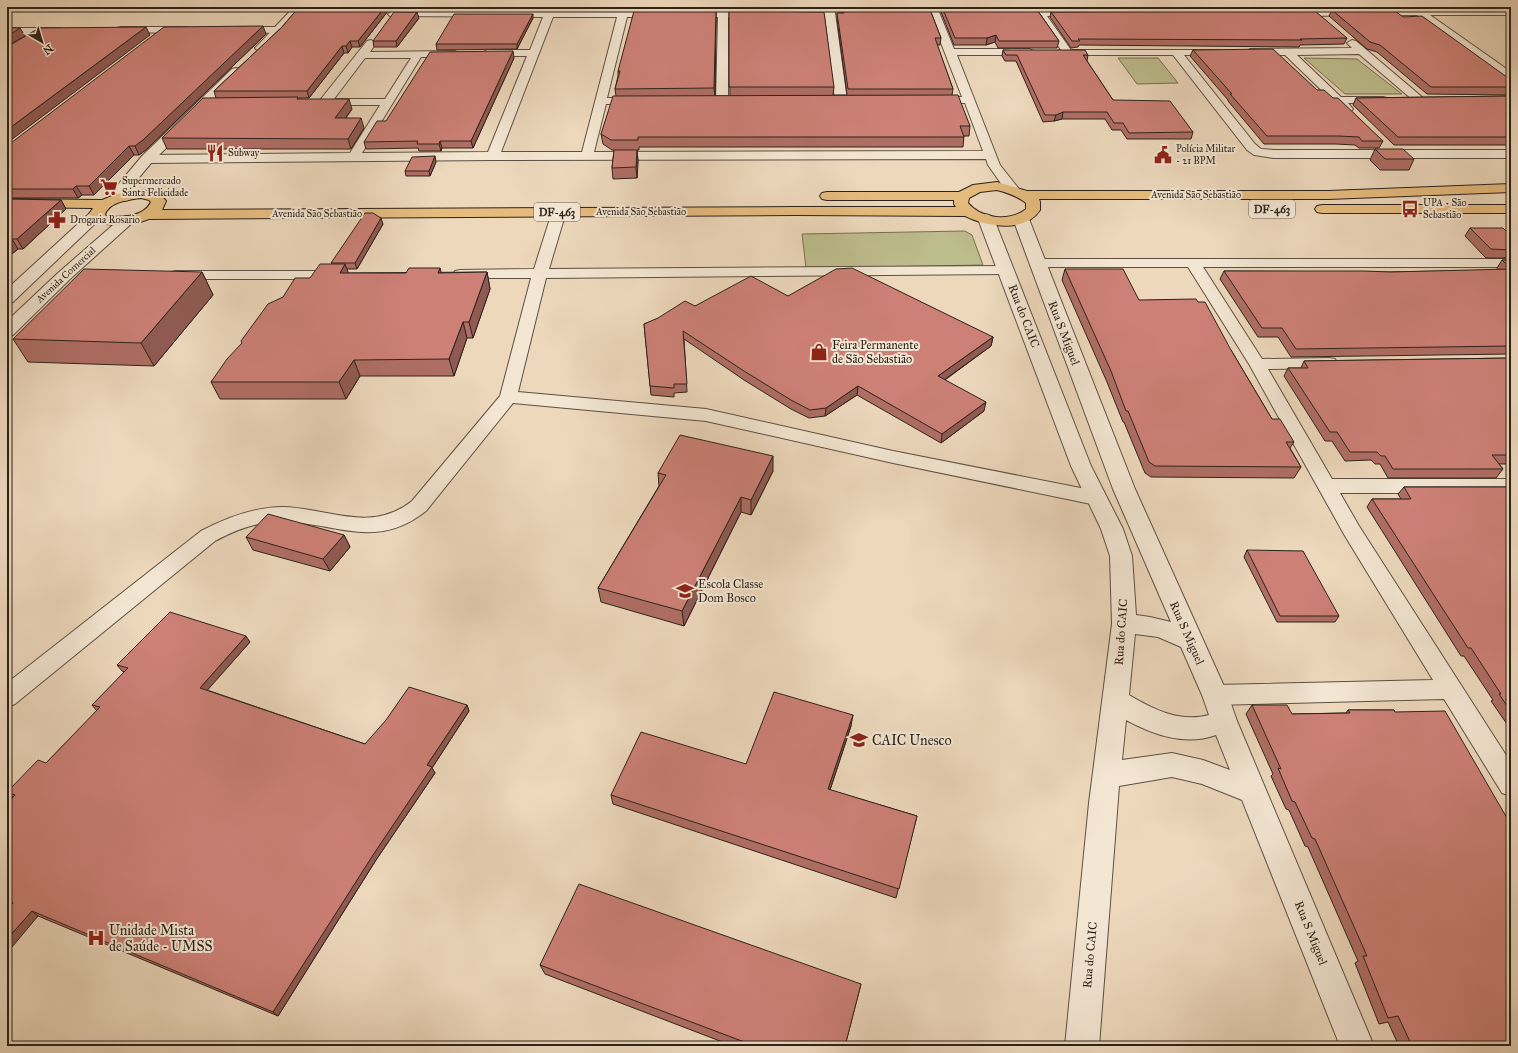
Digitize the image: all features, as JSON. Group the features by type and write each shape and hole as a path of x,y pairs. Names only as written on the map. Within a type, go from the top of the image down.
{"main road":[{"name":"DF-463","path":"816,196 962,196 969,190 997,186 1012,189 1026,195"},
{"path":"1484,188 1483,191 1488,197 1511,209"},
{"name":"Avenida São Sebastião","path":"1026,195 1328,195 1511,188"},
{"path":"7,211 100,210 124,196 141,194 154,196 160,202 155,209 146,215 126,221 108,221 101,219 100,210"},
{"path":"1026,195 1033,202 1027,214"},
{"path":"962,196 961,204 968,212"},
{"name":"Avenida São Sebastião","path":"160,202 467,199"},
{"name":"Avenida São Sebastião","path":"146,215 559,203 968,212"},
{"path":"7,204 100,210"},
{"name":"DF-463","path":"1307,209 1511,209"},
{"name":"DF-463","path":"968,212 986,219 1005,221 1027,214 1048,210"}],"street":[{"path":"124,196 122,190 124,186 147,158 279,30 300,7"},
{"path":"932,7 993,160 1012,189"},
{"path":"393,14 501,10 549,14 673,14 723,10 769,14"},
{"path":"722,101 723,10"},
{"path":"792,13 829,10 841,100"},
{"path":"1038,10 1068,52"},
{"path":"1038,10 1085,13"},
{"path":"1277,13 1316,14 1372,10 1420,13 1509,13"},
{"path":"1130,13 1146,11"},
{"path":"1420,13 1511,77"},
{"path":"493,156 549,14"},
{"path":"587,155 623,14"},
{"path":"1316,14 1328,23"},
{"path":"111,30 195,30"},
{"path":"152,40 165,30"},
{"path":"226,30 279,30"},
{"path":"7,31 72,31"},
{"path":"24,42 41,31"},
{"path":"325,102 376,37"},
{"path":"1337,100 1422,99 1344,37"},
{"path":"1243,52 1361,51"},
{"path":"950,52 1228,52"},
{"path":"1176,52 1250,147 1258,152 1274,154 1511,154"},
{"path":"1288,52 1354,116"},
{"path":"479,54 533,53"},
{"path":"363,54 464,54"},
{"path":"354,157 418,54"},
{"path":"921,100 969,100"},
{"path":"600,101 646,101"},
{"path":"204,103 219,102"},
{"path":"310,102 389,102"},
{"path":"1382,143 1394,154"},
{"path":"147,158 587,155 993,160"},
{"path":"982,187 989,180 993,160"},
{"path":"7,697 208,536 232,524 258,516 292,515 356,526 381,525 402,517 419,506 508,397 559,203"},
{"name":"Avenida Comercial","path":"7,298 100,210"},
{"name":"Rua S Miguel","path":"1027,214 1037,263 1124,489 1220,708 1357,1046"},
{"name":"Rua do CAIC","path":"986,219 1081,466 1112,529 1121,556 1124,624 1107,775 1082,1046"},
{"name":"Avenida Comercial","path":"7,331 64,276 126,221"},
{"path":"1037,263 1511,263"},
{"path":"1193,264 1257,364 1352,531 1449,689 1511,785"},
{"path":"446,274 1006,270"},
{"path":"159,276 352,275"},
{"path":"64,276 83,276"},
{"path":"1257,364 1345,363"},
{"path":"508,397 706,415 893,457 1096,498"},
{"path":"1326,486 1511,486"},
{"path":"1124,624 1153,625 1167,629 1190,640"},
{"path":"1115,700 1150,721 1177,728 1200,728 1220,708 1449,689"},
{"path":"1107,775 1172,765 1203,772 1253,791"}],"shaded area":[{"path":"1118,58 1158,58 1178,83 1137,84"},
{"path":"1304,58 1357,59 1402,94 1345,94"},
{"path":"965,231 972,235 983,265 806,268 802,234"}],"building":[{"path":"299,7 385,7 358,41 350,41 346,46 342,46 307,91 214,91 282,27"},
{"path":"843,7 929,7 941,38 935,38 953,89 848,89 837,13 844,13"},
{"path":"942,7 1035,7 1059,41 999,41 996,35 987,38 955,38"},
{"path":"1332,10 1394,10 1403,17 1422,16 1511,80 1511,87 1431,87 1380,45 1370,42"},
{"path":"634,11 716,11 714,88 615,89 620,71 618,71"},
{"path":"729,11 824,12 834,87 729,87"},
{"path":"1315,11 1347,38 1300,39 1302,40 1078,39 1080,41 1072,41 1051,12"},
{"path":"394,12 417,12 396,41 373,41"},
{"path":"454,14 533,14 517,44 436,44"},
{"path":"263,26 143,140 135,146 129,146 89,186 76,186 73,189 7,189 7,146 164,27"},
{"path":"146,27 7,130 7,47 39,28"},
{"path":"7,28 20,28 7,36"},
{"path":"1273,49 1317,90 1324,90 1333,98 1338,98 1383,141 1362,141 1359,137 1339,136 1267,136 1193,50"},
{"path":"1003,50 1085,50 1088,55 1083,55 1113,100 1170,101 1193,132 1129,133 1123,123 1114,123 1107,112 1063,112 1056,115 1045,115 1017,55 1006,55"},
{"path":"513,51 471,141 440,141 439,144 417,144 418,141 364,142 377,121 386,121 430,52"},
{"path":"958,95 970,126 960,126 964,137 638,137 638,140 611,140 601,134 613,96"},
{"path":"1511,96 1511,137 1398,137 1356,98"},
{"path":"298,97 297,99 349,99 335,118 361,118 348,139 162,138 203,98"},
{"path":"1375,149 1403,149 1414,159 1385,159"},
{"path":"614,150 637,150 636,167 612,168"},
{"path":"435,156 429,171 405,171 412,157"},
{"path":"7,199 61,200 17,239 12,239 7,243"},
{"path":"365,213 373,213 381,218 355,263 331,263"},
{"path":"1470,228 1503,228 1511,236 1511,250 1491,249"},
{"path":"1502,260 1511,260 1511,269"},
{"path":"320,264 345,264 340,273 406,273 409,268 440,268 438,273 487,272 469,322 463,322 449,359 354,360 339,382 211,382 227,359 242,343 241,341 268,304 283,297 295,278 310,278"},
{"path":"852,268 993,337 938,376 986,402 942,434 858,386 826,408 810,410 744,371 683,331 687,384 674,384 674,388 650,386 644,324 658,318 685,301 695,306 751,276 788,296 836,269"},
{"path":"84,269 202,272 141,343 13,339"},
{"path":"1065,269 1123,269 1139,300 1196,299 1198,302 1205,302 1231,350 1272,419 1280,419 1294,442 1286,442 1301,467 1155,466 1149,462 1128,411 1126,411 1111,371"},
{"path":"1511,269 1511,346 1296,349 1282,328 1262,328 1224,271 1390,272"},
{"path":"1511,358 1511,455 1492,455 1503,469 1393,469 1385,456 1381,456 1377,452 1350,452 1337,432 1330,432 1288,368 1308,368 1304,361"},
{"path":"680,435 773,456 751,500 741,497 682,611 598,588 666,475 658,473"},
{"path":"1404,487 1511,487 1511,712 1471,648 1468,648 1372,499 1411,499"},
{"path":"268,514 344,535 323,559 246,537"},
{"path":"1247,550 1303,551 1339,616 1280,616"},
{"path":"170,612 246,636 200,688 365,744 386,720 409,687 467,705 427,765 432,767 373,855 273,1012 32,911 7,939 7,910 13,903 7,900 7,804 15,795 7,792 38,760 46,763 100,707 92,705 128,668 117,665"},
{"path":"774,692 853,715 828,789 917,816 899,889 611,795 641,732 746,764"},
{"path":"1252,705 1287,705 1292,714 1350,713 1348,710 1394,710 1395,712 1445,711 1511,825 1511,1046 1412,1046 1398,1016 1388,1018 1363,956 1367,956 1315,839 1312,838 1295,802 1292,801 1278,768 1281,769"},
{"path":"579,884 861,984 845,1046 755,1046 540,965"}],"place":[{"name":"Subway","path":"215,153"},
{"name":"Polícia Militar - 21 BPM","path":"1163,155"},
{"name":"Supermercado Santa Felicidade","path":"109,187"},
{"name":"UPA - São Sebastião","path":"1410,209"},
{"name":"Drogaria Rosario","path":"57,220"},
{"name":"Feira Permanente de São Sebastião","path":"819,352"},
{"name":"Escola Classe Dom Bosco","path":"685,591"},
{"name":"CAIC Unesco","path":"859,740"},
{"name":"Unidade Mista de Saúde - UMSS","path":"96,938"}]}
